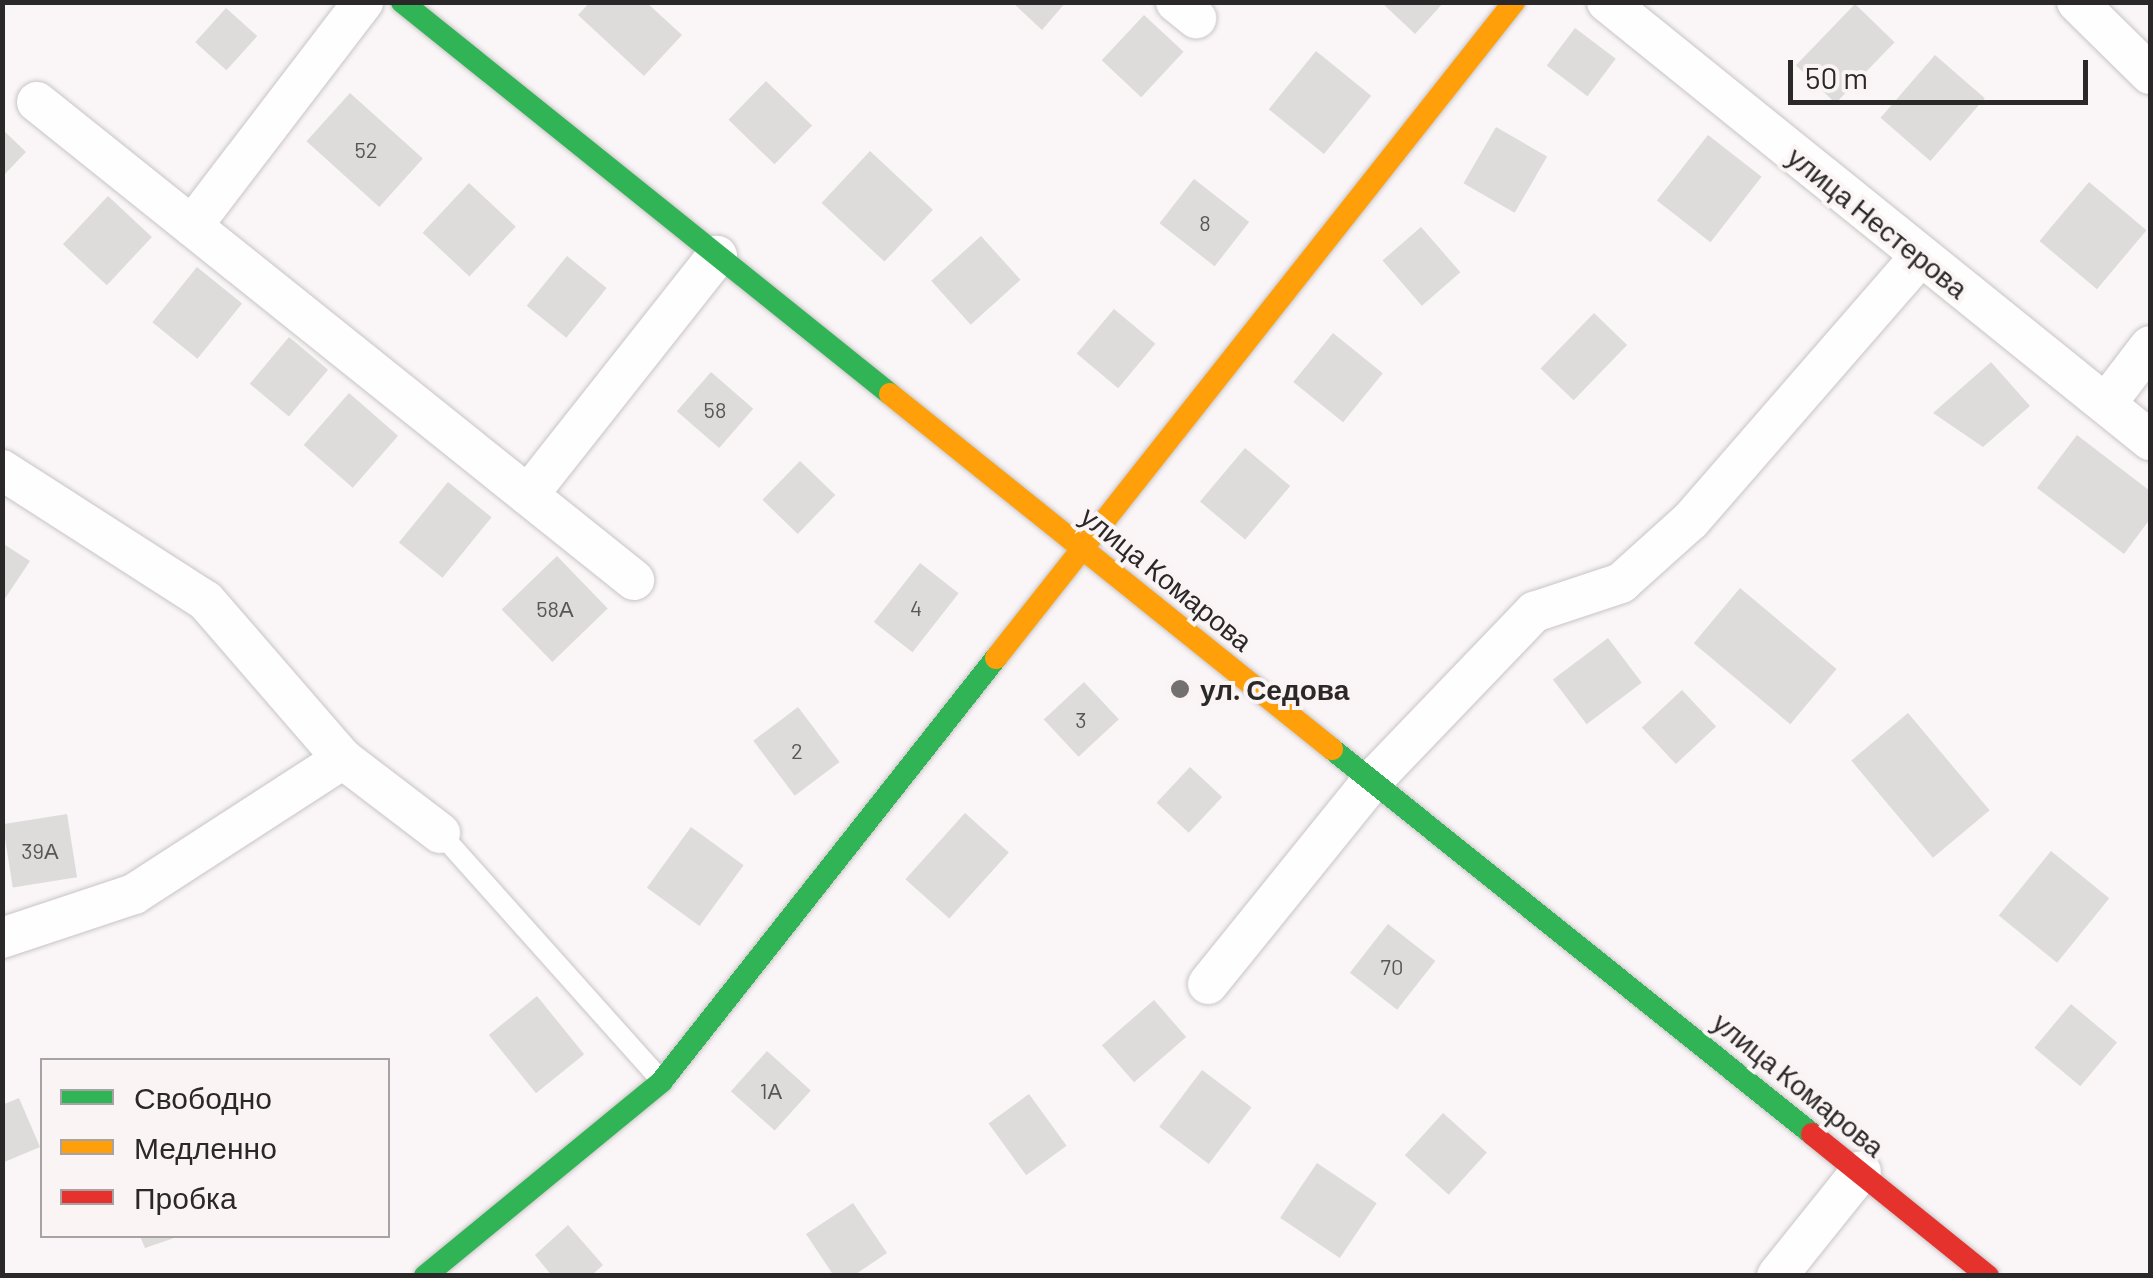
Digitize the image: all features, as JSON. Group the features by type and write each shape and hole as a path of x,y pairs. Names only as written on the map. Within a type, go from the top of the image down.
{"main road":[{"name":"улица Комарова","path":"402,2 1988,1276"},
{"path":"426,1276 662,1081 1080,546 1514,2"}],"street":[{"path":"192,226 363,2"},
{"name":"улица Нестерова","path":"1608,2 1919,258 2108,401 2150,440"},
{"path":"2077,2 2150,74"},
{"path":"37,102 634,580"},
{"path":"528,495 717,256"},
{"path":"1208,984 1371,782 1534,612 1621,584 1691,520 1919,258"},
{"path":"2108,401 2150,346"},
{"path":"2,470 206,601 343,760 440,833"},
{"path":"2,938 134,894 343,760"},
{"path":"1777,1276 1861,1171"}],"lane":[{"path":"440,833 662,1081"}],"building":[{"path":"590,2 646,2 682,35 644,76 578,15"},
{"path":"1012,2 1066,2 1042,30"},
{"path":"1381,2 1444,2 1415,34"},
{"path":"1855,4 1895,42 1836,103 1796,65"},
{"path":"226,8 257,36 226,70 195,42"},
{"path":"1144,15 1183,52 1141,97 1102,60"},
{"path":"1575,28 1616,59 1587,96 1547,66"},
{"path":"1316,51 1371,96 1324,154 1269,109"},
{"path":"1935,55 1985,98 1930,161 1881,118"},
{"path":"766,81 812,125 775,164 728,120"},
{"path":"350,93 423,159 379,207 307,141"},
{"path":"1496,127 1547,156 1515,213 1464,183"},
{"path":"2,129 26,152 2,177"},
{"path":"1708,135 1762,177 1710,242 1657,200"},
{"path":"870,151 933,210 884,262 822,203"},
{"path":"1194,179 1249,222 1215,266 1160,223"},
{"path":"2089,182 2146,230 2097,289 2040,241"},
{"path":"469,183 516,227 469,276 423,233"},
{"path":"108,196 152,237 107,285 63,244"},
{"path":"1421,227 1460,272 1422,306 1383,260"},
{"path":"981,236 1020,280 971,325 931,281"},
{"path":"567,256 607,288 566,338 527,306"},
{"path":"197,267 242,304 197,359 152,322"},
{"path":"1114,309 1155,344 1118,388 1077,353"},
{"path":"1594,313 1627,345 1574,400 1541,368"},
{"path":"1333,333 1383,373 1343,422 1293,382"},
{"path":"289,337 328,370 289,417 250,384"},
{"path":"1991,362 2030,406 1983,447 1933,413"},
{"path":"711,372 753,409 719,448 677,411"},
{"path":"349,393 398,436 353,488 304,445"},
{"path":"2077,435 2150,491 2150,519 2124,554 2037,488"},
{"path":"1245,448 1290,486 1245,540 1200,502"},
{"path":"800,461 835,495 798,534 762,500"},
{"path":"448,482 492,517 442,578 399,543"},
{"path":"2,543 30,561 2,603"},
{"path":"557,556 608,609 552,662 502,609"},
{"path":"920,563 959,593 912,652 874,622"},
{"path":"1740,588 1837,669 1790,724 1694,643"},
{"path":"1608,638 1642,683 1587,724 1553,680"},
{"path":"1084,682 1119,719 1079,757 1044,720"},
{"path":"1682,690 1716,727 1676,764 1642,728"},
{"path":"798,707 840,762 795,796 753,741"},
{"path":"1908,713 1990,810 1933,858 1851,761"},
{"path":"1190,767 1222,797 1189,833 1157,803"},
{"path":"965,813 1009,852 949,919 905,879"},
{"path":"67,814 77,877 13,887 3,824"},
{"path":"691,827 744,865 700,926 647,888"},
{"path":"2051,851 2109,898 2057,963 1999,916"},
{"path":"1388,924 1435,961 1397,1010 1350,973"},
{"path":"537,996 584,1054 536,1093 489,1035"},
{"path":"1154,1000 1186,1037 1134,1082 1102,1045"},
{"path":"2071,1004 2117,1043 2080,1086 2034,1048"},
{"path":"767,1051 811,1090 775,1131 731,1091"},
{"path":"1202,1070 1252,1107 1209,1164 1159,1127"},
{"path":"1029,1094 1067,1146 1026,1175 989,1123"},
{"path":"19,1098 40,1147 2,1163 2,1105"},
{"path":"1443,1113 1487,1152 1449,1195 1405,1155"},
{"path":"1317,1163 1377,1203 1340,1258 1280,1218"},
{"path":"853,1203 887,1253 853,1276 834,1276 806,1234"},
{"path":"568,1225 603,1265 591,1276 552,1276 535,1255"},
{"path":"141,1238 174,1238 145,1248"}],"traffic: fast":[{"path":"402,2 890,394"},
{"path":"425,1276 662,1081 996,658"},
{"path":"1332,749 1812,1134"}],"traffic: slow":[{"path":"996,658 1514,2"},
{"path":"890,394 1332,749"}],"traffic: jam":[{"path":"1812,1134 1988,1276"}],"place":[{"name":"ул. Седова","path":"1180,689"}]}
